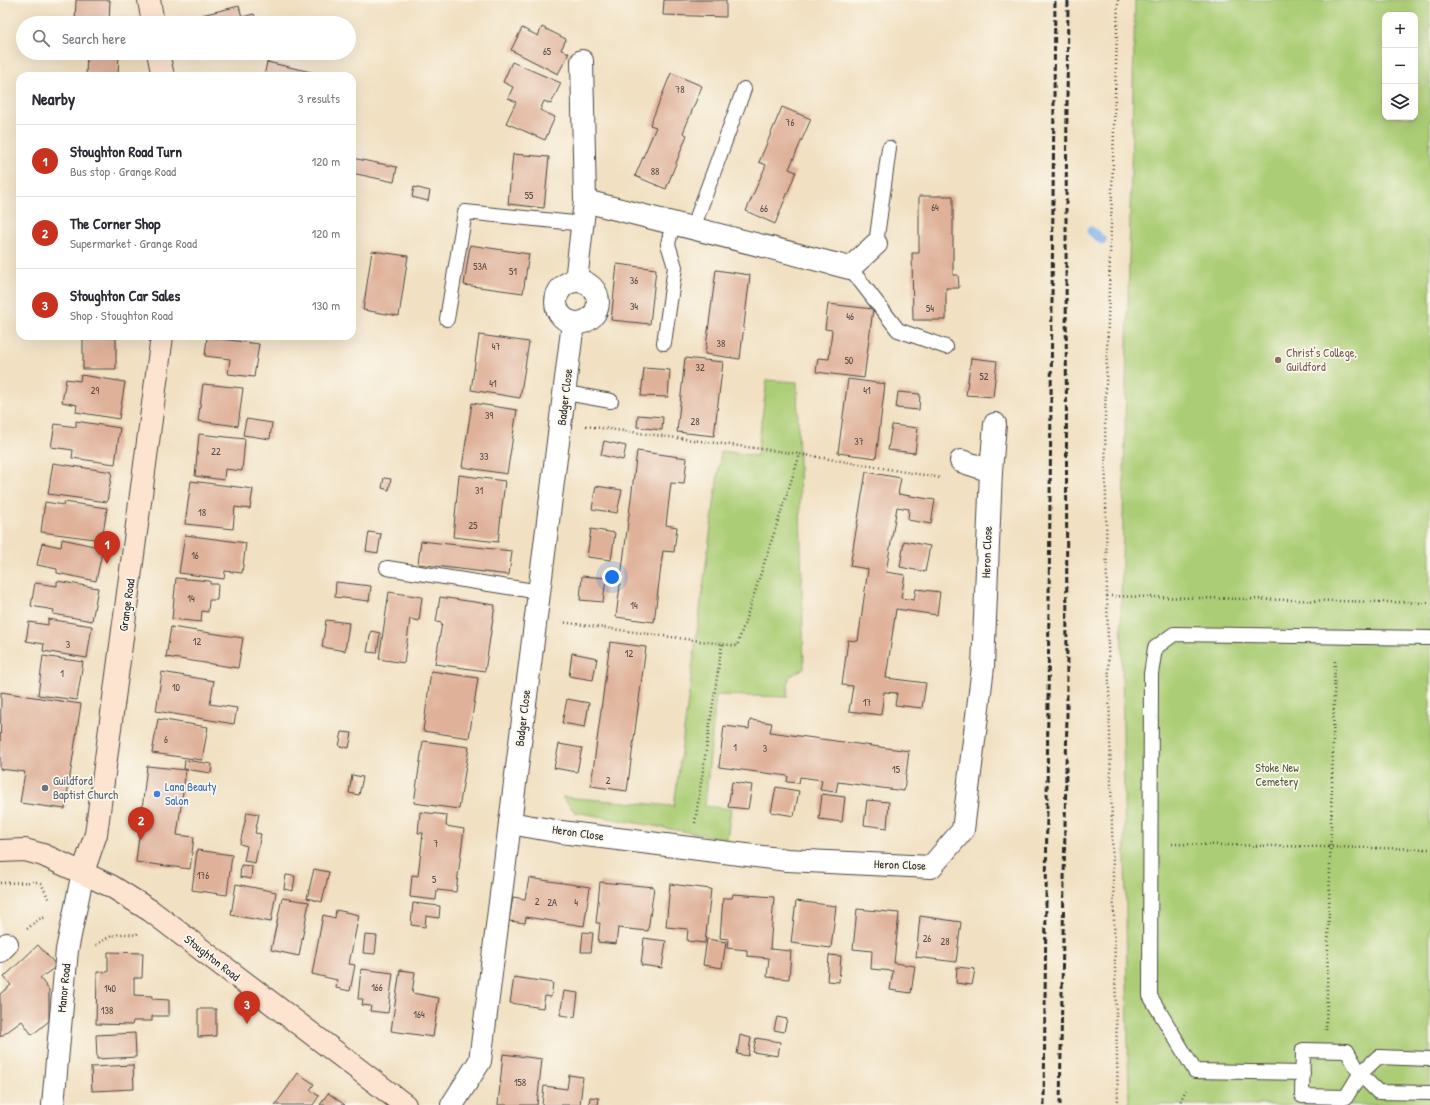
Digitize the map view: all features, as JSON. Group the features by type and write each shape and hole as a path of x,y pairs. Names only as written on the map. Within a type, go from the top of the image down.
{"street":[{"path":"149,0 152,16"},
{"path":"159,60 161,72"},
{"path":"576,281 584,224 585,201 582,61"},
{"path":"585,201 850,268 876,244"},
{"path":"576,281 584,282 596,292 598,308 589,320 573,323 560,316 555,301 562,287 576,281"},
{"name":"Badger Close","path":"452,1105 480,1061 566,393 573,323"},
{"name":"Grange Road","path":"83,872 97,828 161,340"},
{"name":"Heron Close","path":"510,823 562,832 787,860 931,867 963,830 983,667 991,471 995,424"},
{"path":"961,461 991,471"},
{"name":"Stoughton Road","path":"0,852 25,850 43,855 111,886 151,911 398,1103"},
{"name":"Manor Road","path":"53,1105 67,950 64,921 83,872"}],"lane":[{"path":"664,343 675,267 668,244 683,226 744,90"},
{"path":"876,244 889,148"},
{"path":"447,319 464,212 584,224"},
{"path":"850,268 898,330 946,347"},
{"path":"566,393 611,401"},
{"path":"387,568 540,592"},
{"path":"1303,1073 1195,1071 1150,996 1149,844 1151,674 1155,648 1174,634 1430,638"},
{"path":"1430,1059 1378,1057 1360,1074 1346,1097 1302,1096 1303,1050 1347,1051 1360,1074 1378,1092 1430,1093"}],"path":[{"path":"1118,0 1105,417 1107,596 1118,1105"},
{"path":"562,422 800,454 942,478 961,461"},
{"path":"536,619 737,646 800,454"},
{"path":"1107,596 1430,603"},
{"path":"1325,1050 1335,636"},
{"path":"692,848 722,644"},
{"path":"1149,844 1430,849"},
{"path":"0,882 40,882 64,921 94,946 108,937 122,933 136,936 151,911"},
{"path":"4,947 39,919 64,921"}],"green space":[{"name":"Stoke New Cemetery","path":"1135,0 1430,0 1430,1105 1129,1105 1121,604"},
{"path":"767,380 797,382 804,668 789,677 787,697 716,695 705,806 731,809 727,839 575,812 562,797 674,806 721,451 757,456"}],"building":[{"path":"76,0 110,0 109,16 75,16"},
{"path":"664,0 726,0 726,17 663,15"},
{"path":"239,6 242,16 202,16"},
{"path":"542,27 566,39 561,50 569,53 558,74 511,50 522,28 538,36"},
{"path":"87,60 119,60 118,72 86,72"},
{"path":"267,62 311,72 265,72"},
{"path":"512,62 561,83 551,104 544,101 540,110 555,117 545,140 506,123 516,102 508,98 513,87 503,82"},
{"path":"671,73 702,86 683,133 687,135 666,189 635,176 656,127 650,125"},
{"path":"782,107 811,119 789,169 796,172 775,224 746,211 766,165 759,162"},
{"path":"513,154 549,157 544,208 508,204"},
{"path":"356,159 397,167 394,182 356,174"},
{"path":"414,187 430,191 428,201 412,197"},
{"path":"919,196 953,196 953,275 958,275 959,288 946,288 946,320 913,320 912,253 919,253"},
{"path":"470,245 529,254 523,293 464,285"},
{"path":"372,251 408,256 399,316 363,310"},
{"path":"617,264 656,269 650,324 611,320"},
{"path":"716,270 750,275 740,359 705,354"},
{"path":"828,304 873,309 864,378 816,372 818,358 829,359 832,330 825,329"},
{"path":"479,335 529,342 520,398 471,390"},
{"path":"83,340 116,340 116,369 83,369"},
{"path":"207,340 229,340 259,344 254,377 228,374 230,359 205,356"},
{"path":"685,358 723,362 714,436 677,432"},
{"path":"971,358 997,361 993,397 966,395"},
{"path":"644,368 670,370 668,397 641,396"},
{"path":"81,375 125,382 119,419 76,412 77,405 62,402 66,379 80,381"},
{"path":"848,379 885,384 876,458 838,453"},
{"path":"203,384 243,388 238,426 198,421"},
{"path":"898,392 920,394 919,410 896,408"},
{"path":"472,403 517,410 507,474 462,467"},
{"path":"638,415 663,417 662,430 637,427"},
{"path":"246,419 272,423 270,439 243,435"},
{"path":"76,421 120,428 115,464 72,458 73,450 51,447 55,424 76,427"},
{"path":"892,425 918,428 915,453 888,450"},
{"path":"199,434 245,439 242,471 225,469 224,480 195,476"},
{"path":"604,441 626,446 623,460 601,455"},
{"path":"637,451 687,458 684,484 671,483 666,525 677,527 674,552 663,551 654,622 616,617"},
{"path":"53,463 112,472 107,502 48,494"},
{"path":"866,472 901,478 898,494 935,500 931,524 908,520 909,509 897,507 886,572 905,575 901,598 914,600 916,589 940,592 937,615 896,609 886,678 926,683 922,708 895,705 897,693 884,692 881,715 849,711 853,686 842,685 848,640 858,641 868,569 850,566"},
{"path":"459,475 505,481 498,542 453,537"},
{"path":"384,478 391,479 389,490 382,488"},
{"path":"191,481 253,489 250,509 235,507 233,529 185,524"},
{"path":"596,486 622,490 617,513 592,509"},
{"path":"45,502 64,505 64,502 107,508 102,540 41,532"},
{"path":"591,529 615,533 611,560 587,557"},
{"path":"369,532 381,534 378,553 366,551"},
{"path":"185,535 246,543 242,573 225,571 224,579 179,573"},
{"path":"62,539 103,548 96,581 57,573 57,569 37,565 42,543 61,547"},
{"path":"421,541 512,551 509,575 418,564"},
{"path":"904,541 930,546 925,572 900,567"},
{"path":"582,576 606,578 603,602 580,600"},
{"path":"176,578 210,581 210,584 218,584 217,600 209,600 208,612 202,611 201,622 172,619"},
{"path":"57,581 98,588 92,621 53,614 54,610 31,606 35,583 57,586"},
{"path":"336,582 371,586 369,601 335,597"},
{"path":"389,592 422,597 419,621 410,619 404,663 379,659"},
{"path":"440,597 495,605 485,671 435,664 442,623 436,622"},
{"path":"48,619 92,626 87,658 43,651 44,644 26,641 29,622 48,625"},
{"path":"326,620 349,623 345,651 322,647"},
{"path":"171,627 243,638 238,668 166,657"},
{"path":"371,631 380,633 377,653 367,652"},
{"path":"610,642 646,647 627,791 591,786"},
{"path":"572,653 597,658 593,680 569,676"},
{"path":"43,656 83,662 77,700 38,695"},
{"path":"431,671 478,678 469,738 423,731"},
{"path":"162,672 214,681 210,704 237,708 234,724 156,711"},
{"path":"1,692 81,704 65,809 20,803 25,772 0,769"},
{"path":"567,699 589,703 585,727 562,723"},
{"path":"158,719 208,727 202,760 152,753"},
{"path":"750,720 772,723 770,732 909,751 904,791 838,782 836,792 820,790 822,780 800,777 799,783 787,782 788,776 719,767 724,726 749,729"},
{"path":"342,732 352,733 349,748 339,746"},
{"path":"423,741 469,747 459,809 414,803"},
{"path":"559,744 582,748 577,772 554,768"},
{"path":"185,760 212,764 211,773 184,769"},
{"path":"147,766 186,770 177,835 194,837 190,869 136,862"},
{"path":"352,775 363,777 359,795 349,793"},
{"path":"732,782 752,785 748,809 728,807"},
{"path":"776,787 799,791 794,816 771,812"},
{"path":"822,794 845,797 842,822 819,819"},
{"path":"867,800 889,802 887,828 864,825"},
{"path":"247,812 259,814 255,833 261,834 255,863 244,861 247,846 240,844"},
{"path":"420,812 447,815 446,826 464,829 456,892 437,890 436,900 410,897 412,875 418,876 423,833 418,833"},
{"path":"197,850 232,855 227,895 192,890"},
{"path":"241,865 252,866 251,879 240,877"},
{"path":"314,869 329,872 322,902 307,898"},
{"path":"286,875 295,876 293,891 284,889"},
{"path":"529,878 590,887 584,926 526,917 525,923 509,921 513,897 525,899"},
{"path":"600,882 654,887 648,931 618,928 616,944 598,942 600,923 596,923"},
{"path":"236,884 276,892 271,922 231,915"},
{"path":"670,884 711,889 705,943 687,941 688,929 666,927"},
{"path":"733,894 774,897 770,949 791,951 789,979 767,977 769,958 747,956 747,950 727,948 728,939 720,938 723,898 732,898"},
{"path":"282,898 309,902 299,956 271,950"},
{"path":"796,901 836,906 831,948 791,943"},
{"path":"413,903 440,906 439,918 426,916 425,927 411,925"},
{"path":"857,909 899,913 894,963 915,966 911,993 890,990 893,971 871,969 872,951 853,949"},
{"path":"336,910 359,915 349,964 355,965 350,991 336,988 337,980 312,974 323,915 335,918"},
{"path":"920,916 961,922 956,962 916,957"},
{"path":"583,932 593,933 591,952 581,952"},
{"path":"365,935 377,936 375,954 363,953"},
{"path":"644,938 666,941 662,968 641,965"},
{"path":"707,939 726,942 722,968 703,965"},
{"path":"38,945 57,966 40,978 49,990 49,1021 32,1035 22,1021 0,1037 0,994 11,985 4,977"},
{"path":"108,952 143,953 142,978 134,978 134,995 152,996 152,999 169,1000 169,1016 152,1016 152,1021 133,1021 132,1025 96,1024 97,972 108,972"},
{"path":"829,955 841,956 839,982 827,981"},
{"path":"957,967 975,969 972,985 956,983"},
{"path":"361,969 393,973 388,1013 370,1011 371,1006 362,1005 363,999 358,999"},
{"path":"400,970 415,972 412,993 439,998 433,1037 391,1031"},
{"path":"514,977 553,983 551,997 545,996 543,1008 510,1003"},
{"path":"564,991 578,993 575,1017 560,1015"},
{"path":"198,1009 216,1009 216,1036 198,1037"},
{"path":"777,1017 787,1019 784,1032 774,1030"},
{"path":"135,1033 136,1057 97,1059 96,1035"},
{"path":"740,1035 751,1038 748,1056 737,1054"},
{"path":"756,1038 780,1042 778,1056 753,1052"},
{"path":"503,1054 542,1059 537,1105 498,1105"},
{"path":"133,1065 134,1089 92,1091 91,1067"},
{"path":"298,1073 314,1084 310,1090 319,1096 313,1105 275,1105"},
{"path":"569,1075 583,1077 580,1105 542,1105 544,1086 567,1089"},
{"path":"328,1093 345,1105 320,1105"},
{"path":"590,1097 599,1098 598,1105 589,1105"}],"waterway":[{"path":"1091,231 1102,240"}],"railway":[{"path":"1044,1105 1055,0"},
{"path":"1060,1105 1067,714 1066,210 1068,0"}],"place":[{"name":"Christ's College, Guildford","path":"1278,360"},
{"name":"Stoughton Road Turn","path":"107,564"},
{"name":"Guildford Baptist Church","path":"45,788"},
{"name":"Lana Beauty Salon","path":"157,794"},
{"name":"The Corner Shop","path":"141,840"},
{"name":"Stoughton Car Sales","path":"247,1024"}]}
